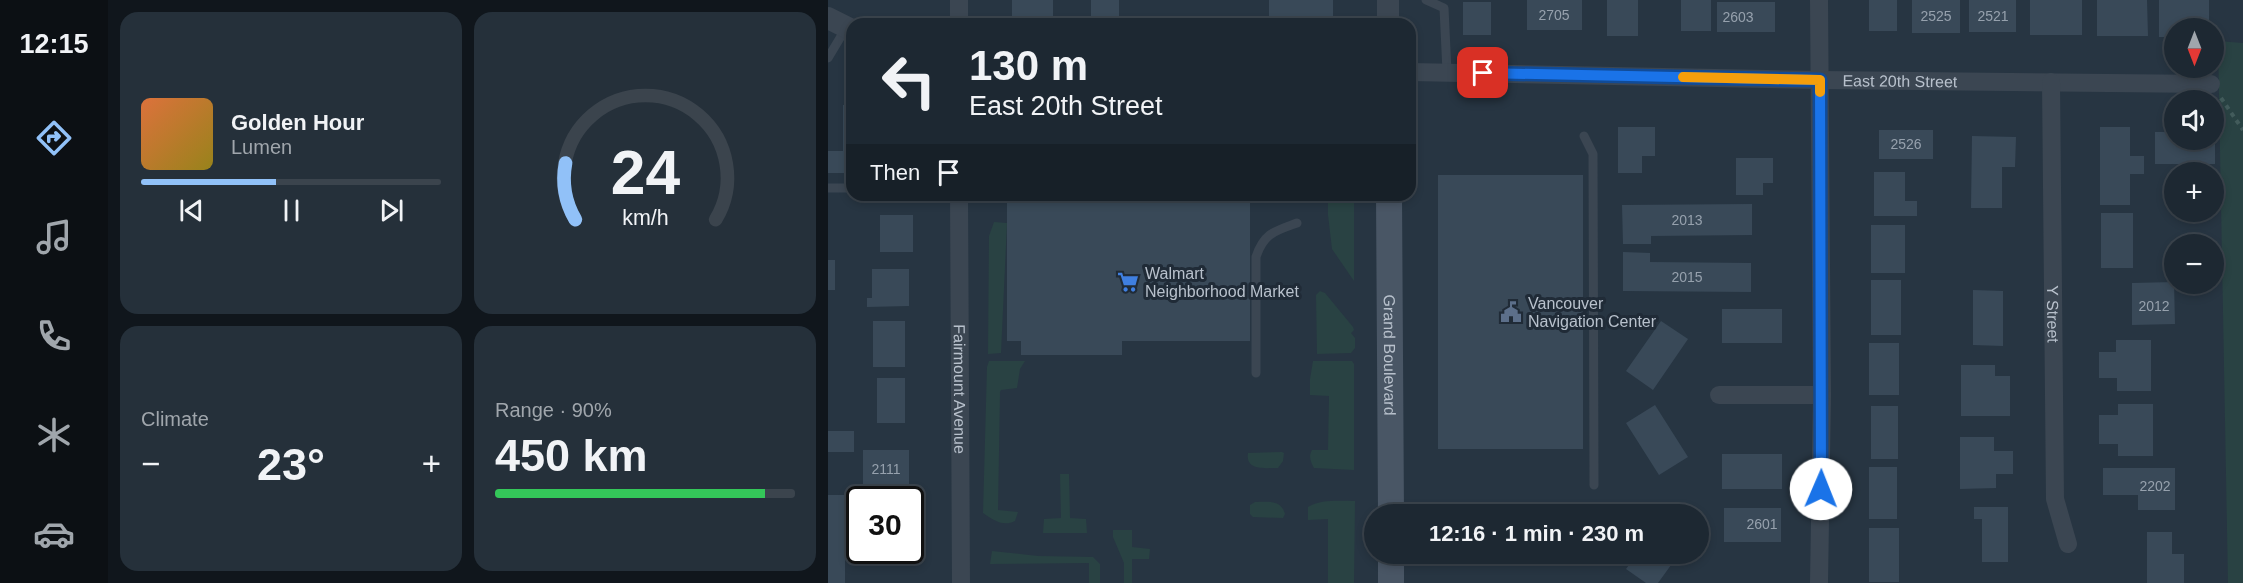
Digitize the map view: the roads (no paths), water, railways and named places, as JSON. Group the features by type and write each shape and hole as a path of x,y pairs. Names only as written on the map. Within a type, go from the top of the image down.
{"main road":[{"name":"Grand Boulevard","path":"1389,201 1391,504"},
{"path":"1391,564 1391,583"}],"street":[{"path":"959,0 959,18"},
{"path":"1388,0 1388,18"},
{"path":"1819,0 1822,395 1819,583"},
{"name":"East 20th Street","path":"1416,72 1820,80 2211,84"},
{"name":"Y Street","path":"2051,82 2055,499 2068,544"},
{"name":"Fairmount Avenue","path":"959,201 961,583"},
{"path":"1719,395 1822,395"}],"lane":[{"path":"1426,0 1444,8 1447,72"},
{"path":"828,58 842,25"},
{"path":"1584,136 1593,154 1593,485"},
{"path":"828,188 846,188"},
{"path":"1256,373 1256,257 1260,245 1270,233 1297,223"}],"place":[{"name":"Walmart Neighborhood Market","path":"1128,282"},
{"name":"Vancouver Navigation Center","path":"1511,312"}]}
